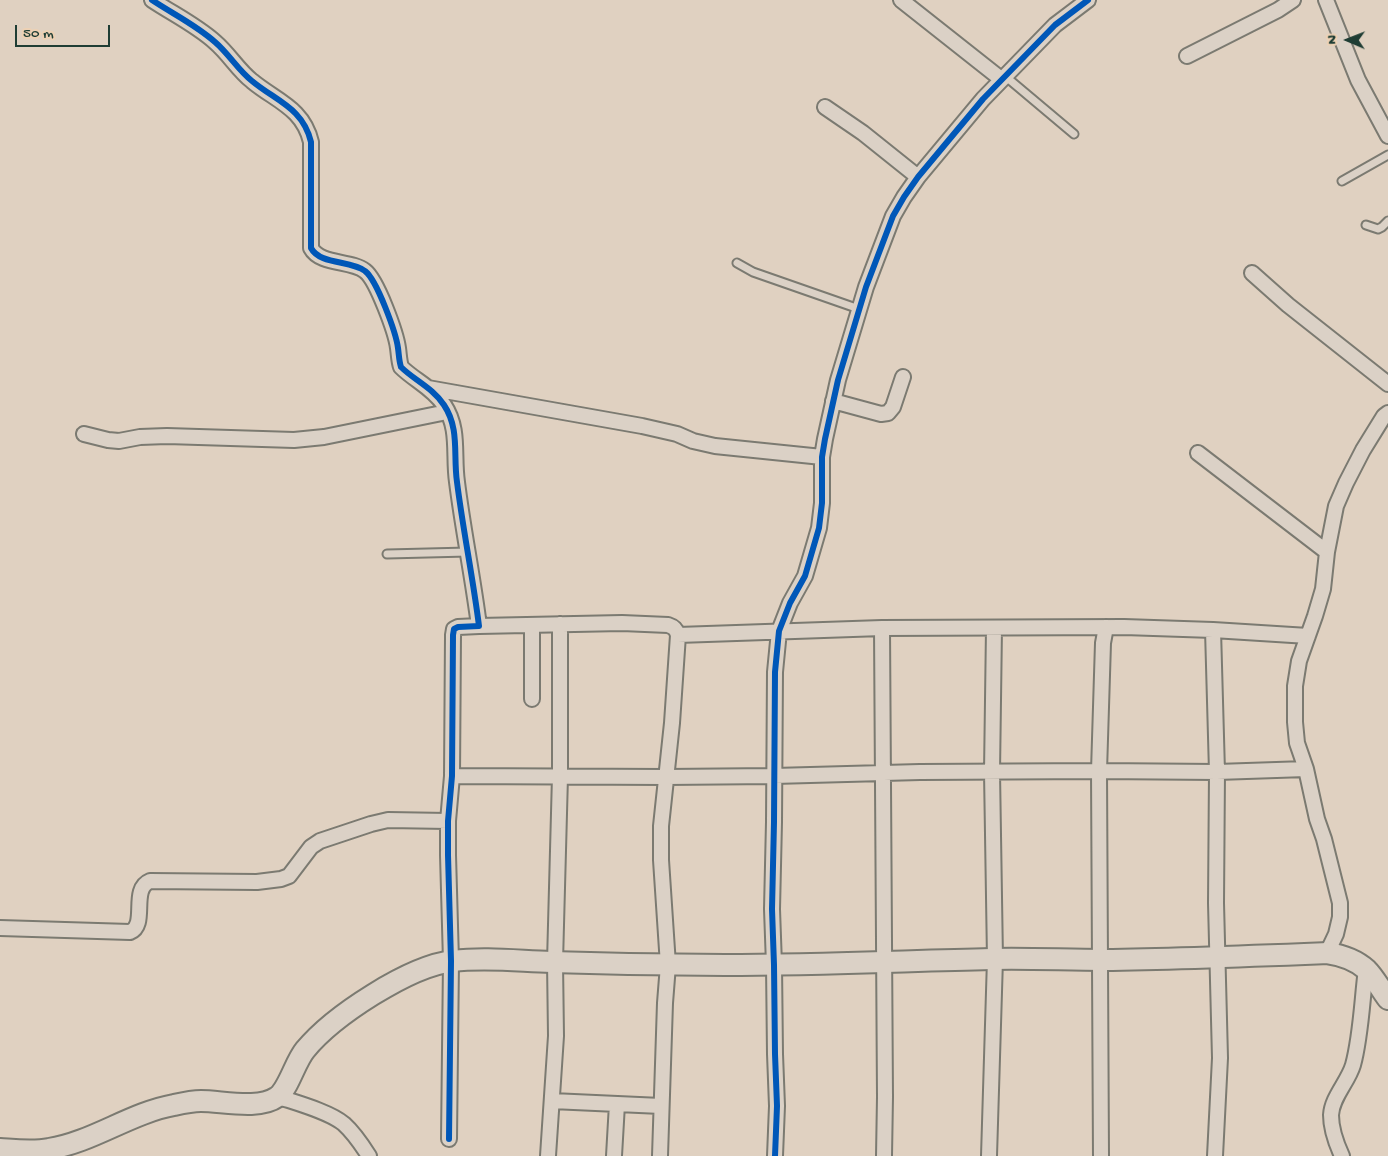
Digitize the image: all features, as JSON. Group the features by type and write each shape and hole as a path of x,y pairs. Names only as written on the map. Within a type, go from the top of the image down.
{"main road":[{"path":"0,1149 27,1151 62,1147 142,1113 198,1101 256,1104 270,1101 284,1091 288,1079 303,1053 332,1025 368,998 409,974 451,961 774,965 995,958 1100,960 1327,953 1351,959 1366,969 1388,999"}],"street":[{"path":"152,0 202,31 252,81 286,104 305,124 311,142 311,248 317,256 360,267 368,273 387,312 398,348 401,367 420,384 428,388 642,426 677,434 693,441 715,446 822,457"},
{"path":"902,0 1003,77"},
{"path":"775,1156 777,1106 772,909 775,672 779,631 790,602 804,576 819,528 822,503 822,457 833,401 859,309 878,253 893,216 904,197 918,177 1003,77 1055,25 1088,0"},
{"path":"1187,56 1278,10 1293,0"},
{"path":"1326,0 1358,80 1388,136"},
{"path":"825,107 863,133 918,177"},
{"path":"1252,273 1288,305 1388,384"},
{"path":"833,401 882,414 888,413 893,407 903,377"},
{"path":"428,388 441,401 452,421 455,435 456,480 469,552 479,626"},
{"path":"84,434 119,441 140,437 167,436 294,440 324,437 447,412"},
{"path":"1327,953 1336,934 1340,917 1340,903 1317,819 1306,769 1297,743 1295,686 1299,661 1323,589 1327,552 1336,506 1363,450 1384,416 1388,413"},
{"path":"1198,453 1327,552"},
{"path":"449,1139 451,961 448,821 452,776 454,629 458,627 479,626 622,623 668,626 675,628 678,635 672,722 661,826 661,860 668,965 660,1156"},
{"path":"548,1156 556,1036 555,962 560,776 560,624"},
{"path":"532,625 532,699"},
{"path":"678,635 882,628 1106,627 1213,630 1308,636"},
{"path":"1101,1156 1099,771 1103,643 1106,627"},
{"path":"882,628 884,1156"},
{"path":"989,1156 995,958 992,772 994,628"},
{"path":"1213,630 1217,772 1216,903 1220,1058 1215,1156"},
{"path":"452,776 666,777 1099,771 1217,772 1306,769"},
{"path":"0,928 130,932 137,926 140,893 145,883 150,881 257,882 281,879 289,876 311,847 320,841 379,821 448,821"},
{"path":"1342,1156 1333,1131 1331,1113 1333,1104 1352,1067 1366,969"},
{"path":"278,1097 336,1118 352,1132 369,1156"},
{"path":"552,1101 661,1106"},
{"path":"614,1156 617,1104"}],"lane":[{"path":"1003,77 1074,134"},
{"path":"1342,181 1388,155"},
{"path":"1366,225 1378,229 1388,221"},
{"path":"737,263 753,272 859,309"},
{"path":"388,554 469,552"}],"cycle path":[{"path":"152,0 208,36 247,77 288,106 302,121 311,142 311,248 321,257 352,265 365,271 370,276 390,319 401,367 440,399 452,423 457,482 479,626 458,627 454,629 453,635 452,776 448,821 451,961 449,1139"},
{"path":"775,1156 777,1106 772,909 775,672 779,631 790,603 805,576 819,528 822,503 822,457 838,380 866,287 893,216 904,197 918,177 983,99 1055,25 1088,0"}]}
